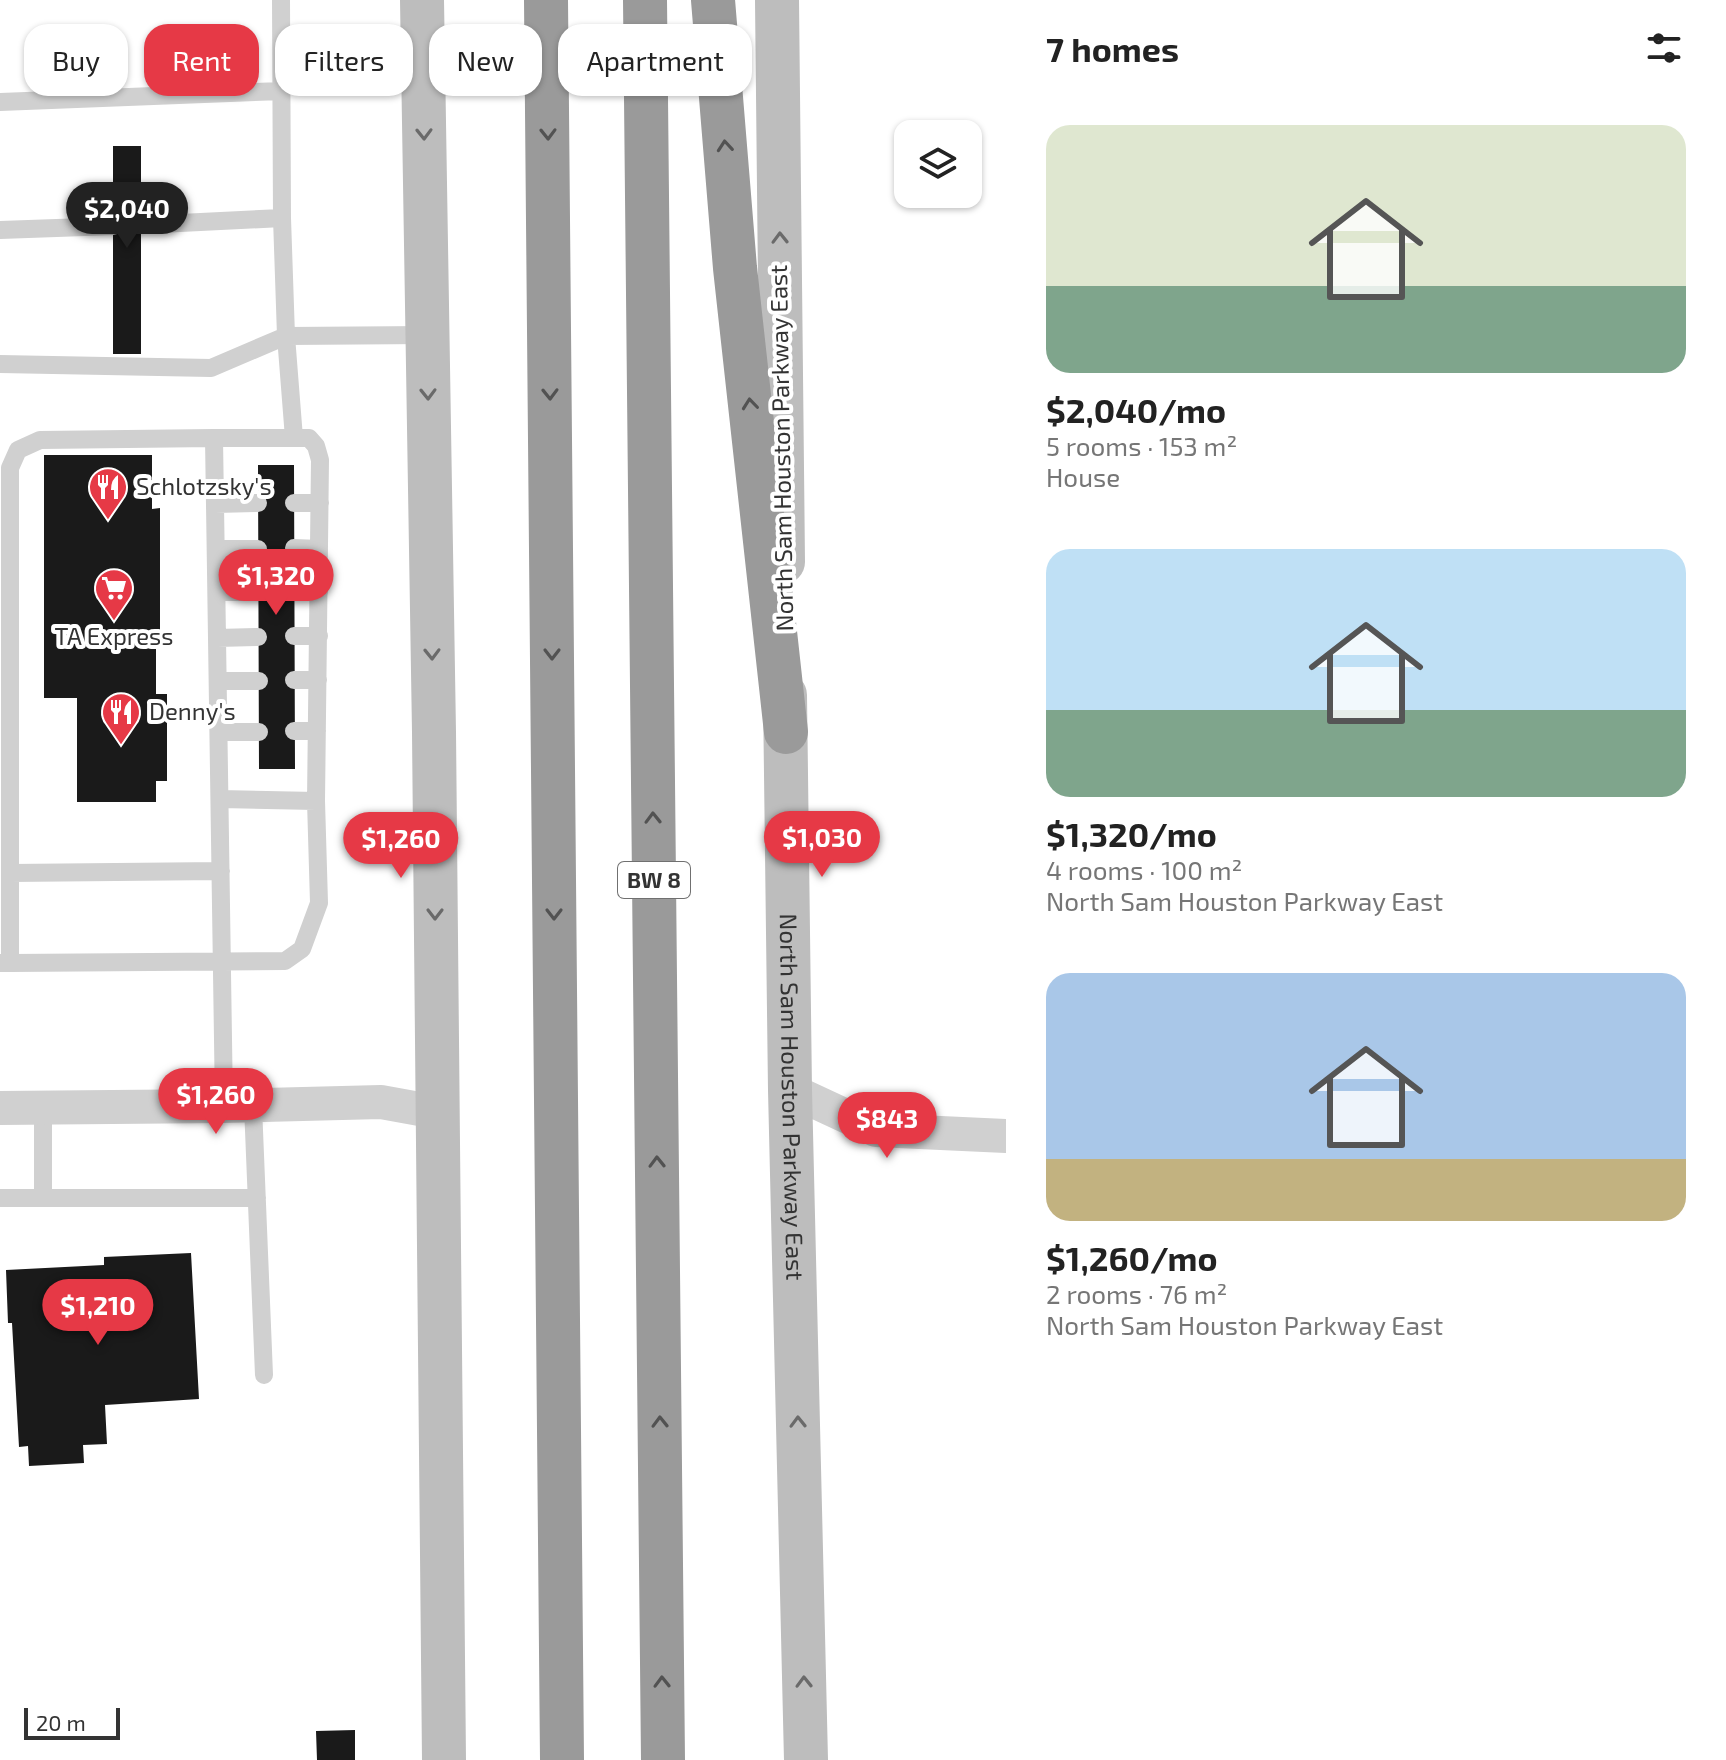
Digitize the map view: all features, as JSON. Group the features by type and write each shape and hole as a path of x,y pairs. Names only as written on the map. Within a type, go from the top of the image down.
{"highway":[{"path":"546,0 562,1760"},
{"name":"BW 8","path":"645,0 663,1760"},
{"path":"713,0 735,268 786,732"}],"main road":[{"path":"422,0 434,732 444,1760"},
{"name":"North Sam Houston Parkway East","path":"777,0 790,1090 806,1760"}],"street":[{"path":"790,1090 876,1130 1006,1136"},
{"path":"0,1108 381,1102 436,1112"}],"lane":[{"path":"281,0 281,24"},
{"path":"0,102 275,91"},
{"path":"282,96 286,336 294,438"},
{"path":"140,225 282,218"},
{"path":"0,230 113,226"},
{"path":"0,364 211,368 286,336 428,335"},
{"path":"214,438 222,961 239,1106 257,1198 264,1375"},
{"path":"214,438 309,438 316,446 320,460 316,801 319,903 302,949 285,961 5,963 10,873 5,761 10,468 18,450 40,440 214,438"},
{"path":"215,504 258,503"},
{"path":"294,503 320,503"},
{"path":"294,548 319,549"},
{"path":"216,549 258,549"},
{"path":"217,592 258,592"},
{"path":"294,592 319,592"},
{"path":"294,636 319,636"},
{"path":"217,638 258,637"},
{"path":"294,680 318,680"},
{"path":"218,681 259,681"},
{"path":"294,731 317,731"},
{"path":"219,732 259,732"},
{"path":"220,799 316,801"},
{"path":"10,873 221,871"},
{"path":"43,1108 43,1198"},
{"path":"0,1198 257,1198"}],"building":[{"path":"113,146 141,146 141,354 113,354"},
{"path":"44,455 152,455 152,509 160,508 160,635 156,635 156,694 167,694 167,781 156,781 156,802 77,802 77,698 44,698"},
{"path":"258,465 294,465 295,769 259,769"},
{"path":"191,1253 199,1399 105,1405 107,1444 83,1445 84,1463 29,1466 28,1446 19,1447 6,1270 104,1265 104,1257"},
{"path":"355,1730 355,1760 317,1760 316,1731"}],"place":[{"name":"Schlotzsky's","path":"108,521"},
{"name":"TA Express","path":"114,622"},
{"name":"Denny's","path":"121,746"}]}
